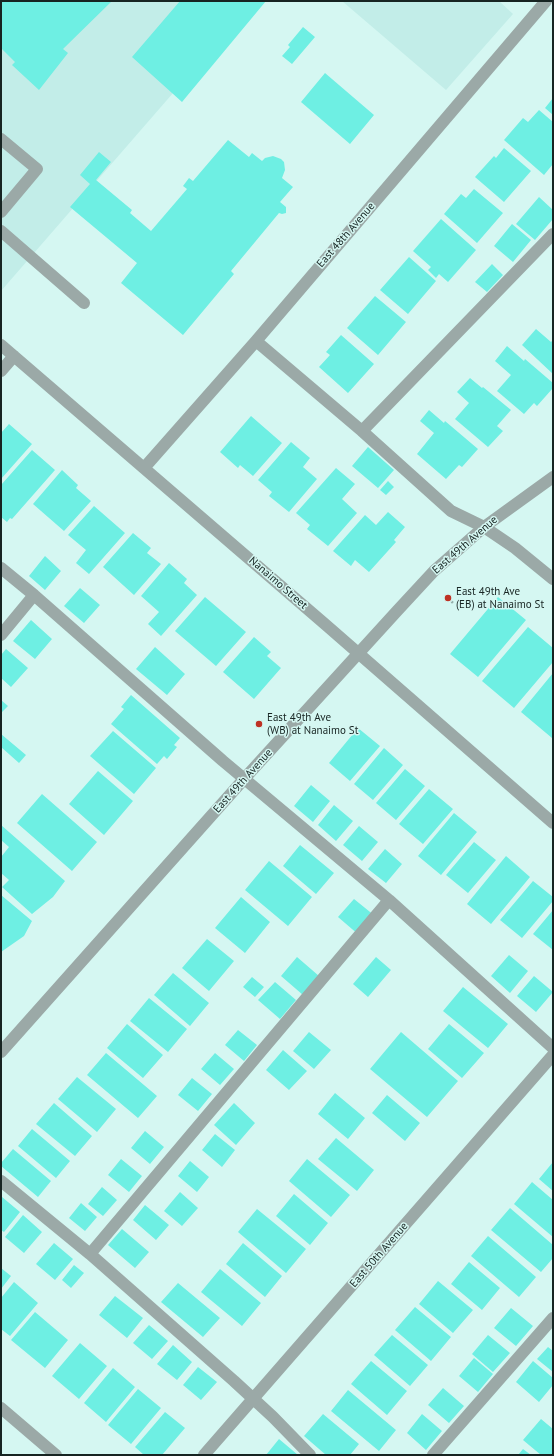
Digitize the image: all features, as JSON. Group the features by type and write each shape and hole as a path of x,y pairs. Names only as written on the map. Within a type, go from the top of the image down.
{"street":[{"name":"East 48th Avenue","path":"144,468 256,341 546,1"},
{"path":"1,139 37,169 1,212"},
{"path":"1,232 84,303"},
{"path":"362,431 553,234"},
{"path":"256,341 362,431 451,511 484,527 515,548 553,580"},
{"name":"Nanaimo Street","path":"1,345 553,823"},
{"path":"1,370 14,356"},
{"name":"East 49th Avenue","path":"1,1052 244,779 434,571 484,527 553,477"},
{"path":"1,568 244,779 389,900 553,1048"},
{"path":"1,634 34,596"},
{"path":"90,1254 389,900"},
{"name":"East 50th Avenue","path":"204,1455 553,1054"},
{"path":"1,1181 90,1254 273,1417 310,1455"},
{"path":"433,1455 553,1318"},
{"path":"1,1408 56,1455"}],"path":[{"path":"448,598 453,603"}],"shaded area":[{"path":"1,1 253,1 1,291"},
{"path":"342,1 499,1 513,14 446,90"}],"building":[{"path":"1,1 112,1 63,49 68,53 39,90 12,65 15,62 1,48"},
{"path":"180,1 266,1 182,102 132,57"},
{"path":"303,27 315,37 292,64 282,56 290,47 288,45"},
{"path":"325,73 374,115 350,144 301,102"},
{"path":"553,98 553,115 545,108"},
{"path":"539,110 553,122 553,164 544,175 504,140 523,118 528,122"},
{"path":"228,140 249,157 252,153 262,161 265,158 273,156 281,159 284,162 285,170 282,178 293,187 280,202 286,207 286,213 279,213 231,271 234,274 183,335 121,283 137,263 70,207 90,184 80,175 99,152 111,162 96,180 132,210 130,213 151,231 187,189 183,186 189,178 193,181"},
{"path":"504,148 531,171 504,202 475,177 494,156 496,158"},
{"path":"474,189 503,213 477,243 444,214 461,194 466,198"},
{"path":"539,197 553,210 553,219 535,240 516,224"},
{"path":"441,219 476,250 448,282 439,274 436,278 428,270 431,267 413,251"},
{"path":"512,224 531,240 513,262 494,246"},
{"path":"409,257 436,281 408,314 380,290"},
{"path":"492,264 503,275 487,292 475,282"},
{"path":"375,296 406,322 378,355 347,328"},
{"path":"536,329 551,342 553,340 553,374 522,345"},
{"path":"341,335 374,364 348,393 319,367 330,355 326,352"},
{"path":"507,346 553,383 553,388 537,406 534,403 524,414 497,391 511,375 495,361"},
{"path":"470,378 511,410 497,426 503,431 488,447 455,419 469,403 457,392"},
{"path":"429,410 444,423 445,421 478,449 462,467 459,465 446,479 417,454 434,433 420,421"},
{"path":"251,416 282,443 253,476 240,465 238,468 220,452"},
{"path":"9,424 32,444 1,479 1,433"},
{"path":"291,442 310,458 303,467 317,479 289,512 269,496 272,492 258,480"},
{"path":"368,447 394,470 378,488 352,466"},
{"path":"32,450 55,470 12,519 10,518 7,522 1,517 1,485"},
{"path":"336,468 355,484 342,499 357,513 328,546 307,529 310,525 296,513"},
{"path":"62,470 78,485 76,488 91,501 64,531 33,504"},
{"path":"388,481 394,487 386,495 380,490"},
{"path":"94,506 125,533 89,574 76,563 86,550 68,535"},
{"path":"388,512 405,527 394,540 396,542 369,572 355,560 351,566 333,551 365,515 376,525"},
{"path":"133,533 151,548 147,553 161,564 134,595 103,567"},
{"path":"45,556 61,571 45,590 29,576"},
{"path":"169,563 187,579 184,583 197,595 161,636 148,624 159,612 141,596"},
{"path":"80,588 100,605 84,623 64,606"},
{"path":"205,597 246,632 216,666 175,631"},
{"path":"498,597 526,620 478,677 450,654"},
{"path":"31,620 52,639 35,659 13,641"},
{"path":"528,627 553,648 553,662 514,708 482,681"},
{"path":"254,637 271,652 267,656 281,668 254,699 223,672"},
{"path":"155,647 185,674 167,695 136,669"},
{"path":"6,649 28,668 11,687 1,678 1,655"},
{"path":"553,673 553,737 552,738 521,712"},
{"path":"131,695 180,738 174,745 177,747 167,759 164,756 157,764 111,724 124,709 121,707"},
{"path":"1,700 8,706 1,713"},
{"path":"358,728 380,746 350,781 329,763"},
{"path":"113,731 156,768 134,794 90,756"},
{"path":"1,734 26,755 19,763 1,747"},
{"path":"384,748 403,765 373,800 354,784"},
{"path":"405,769 425,786 396,820 376,803"},
{"path":"98,771 133,801 104,835 69,804"},
{"path":"311,785 330,801 313,822 294,806"},
{"path":"429,789 453,809 423,844 399,824"},
{"path":"42,794 97,842 72,871 17,823"},
{"path":"334,805 353,821 336,841 318,825"},
{"path":"454,813 477,832 441,875 418,856"},
{"path":"1,825 65,881 53,897 32,914 2,887 9,880 1,873 1,857 9,847 1,840"},
{"path":"359,826 378,842 362,861 343,845"},
{"path":"474,842 496,860 468,893 446,875"},
{"path":"300,845 334,873 316,894 283,866"},
{"path":"385,849 402,864 386,883 368,869"},
{"path":"506,856 530,877 491,924 467,904"},
{"path":"269,861 312,897 288,926 245,890"},
{"path":"533,881 553,897 553,901 522,938 500,920"},
{"path":"1,895 32,921 24,936 1,952"},
{"path":"241,897 270,922 245,953 215,928"},
{"path":"354,899 375,916 359,935 338,917"},
{"path":"553,910 553,950 533,934"},
{"path":"207,939 234,961 209,991 182,968"},
{"path":"509,955 528,971 510,993 491,976"},
{"path":"297,957 319,976 303,995 281,976"},
{"path":"376,957 391,970 368,997 353,984"},
{"path":"173,973 209,1003 190,1026 154,995"},
{"path":"534,976 553,992 536,1012 517,996"},
{"path":"252,977 264,987 255,997 243,987"},
{"path":"275,982 296,1000 280,1019 258,1000"},
{"path":"463,987 508,1024 488,1048 443,1011"},
{"path":"149,998 187,1029 168,1052 130,1021"},
{"path":"127,1024 163,1055 143,1078 107,1048"},
{"path":"449,1024 484,1053 462,1078 428,1049"},
{"path":"238,1030 257,1045 244,1061 225,1045"},
{"path":"309,1032 331,1050 314,1069 293,1051"},
{"path":"401,1032 458,1081 427,1117 370,1069"},
{"path":"283,1050 307,1071 289,1090 266,1070"},
{"path":"106,1053 157,1096 138,1118 87,1075"},
{"path":"215,1053 234,1069 220,1085 201,1069"},
{"path":"77,1077 116,1109 97,1132 58,1099"},
{"path":"192,1078 212,1094 198,1111 178,1095"},
{"path":"335,1093 365,1118 348,1139 318,1114"},
{"path":"387,1095 420,1123 405,1141 372,1113"},
{"path":"54,1103 92,1136 75,1156 36,1124"},
{"path":"234,1103 255,1123 236,1145 214,1125"},
{"path":"32,1129 70,1161 56,1178 18,1146"},
{"path":"145,1131 164,1147 150,1164 131,1148"},
{"path":"215,1134 235,1150 222,1167 202,1150"},
{"path":"336,1138 374,1170 357,1191 318,1159"},
{"path":"13,1149 51,1181 38,1197 1,1166 1,1163"},
{"path":"121,1159 142,1176 129,1192 108,1175"},
{"path":"307,1159 350,1195 331,1217 289,1181"},
{"path":"190,1161 209,1177 197,1192 178,1176"},
{"path":"553,1162 553,1191 539,1179"},
{"path":"532,1182 553,1200 553,1237 514,1204"},
{"path":"102,1187 117,1200 103,1216 88,1204"},
{"path":"180,1192 198,1208 182,1226 164,1211"},
{"path":"294,1194 328,1223 310,1245 276,1216"},
{"path":"2,1197 20,1212 4,1232 1,1230"},
{"path":"81,1203 97,1217 85,1231 69,1218"},
{"path":"145,1205 169,1225 156,1240 133,1220"},
{"path":"510,1208 553,1245 553,1258 541,1272 491,1230"},
{"path":"257,1209 306,1249 286,1273 238,1232"},
{"path":"23,1215 42,1232 24,1253 5,1237"},
{"path":"122,1229 149,1252 135,1268 108,1245"},
{"path":"488,1236 536,1277 519,1297 471,1256"},
{"path":"54,1243 73,1259 55,1280 36,1264"},
{"path":"243,1243 282,1276 265,1297 226,1264"},
{"path":"469,1262 500,1288 482,1310 451,1284"},
{"path":"74,1265 84,1273 71,1288 62,1280"},
{"path":"1,1268 11,1276 1,1289"},
{"path":"220,1269 261,1303 242,1326 201,1292"},
{"path":"438,1281 473,1310 453,1333 419,1304"},
{"path":"14,1282 38,1303 10,1336 1,1329 1,1298"},
{"path":"178,1283 220,1318 203,1337 161,1302"},
{"path":"115,1296 143,1318 127,1338 99,1315"},
{"path":"415,1307 451,1337 431,1361 395,1330"},
{"path":"511,1308 533,1326 516,1346 494,1328"},
{"path":"35,1312 68,1340 45,1368 11,1340"},
{"path":"149,1325 168,1341 152,1359 133,1343"},
{"path":"392,1335 428,1365 410,1386 374,1355"},
{"path":"488,1335 510,1353 493,1372 472,1354"},
{"path":"80,1343 107,1366 79,1399 52,1376"},
{"path":"173,1345 192,1362 177,1380 157,1364"},
{"path":"548,1347 553,1351 553,1372 537,1359"},
{"path":"474,1358 493,1374 478,1392 459,1376"},
{"path":"371,1361 407,1391 387,1415 351,1384"},
{"path":"533,1361 553,1378 553,1385 539,1402 516,1382"},
{"path":"198,1367 217,1382 201,1400 183,1385"},
{"path":"113,1368 135,1387 106,1422 84,1403"},
{"path":"443,1388 464,1406 449,1423 428,1405"},
{"path":"138,1389 161,1408 131,1444 108,1425"},
{"path":"348,1390 396,1430 379,1451 331,1411"},
{"path":"165,1412 185,1428 162,1455 144,1455 135,1447"},
{"path":"323,1414 359,1444 350,1455 326,1455 304,1436"},
{"path":"422,1414 442,1431 426,1450 407,1433"},
{"path":"541,1419 553,1429 553,1455 541,1455 523,1440"},
{"path":"279,1439 298,1455 266,1455"},
{"path":"523,1449 531,1455 518,1455"}],"place":[{"name":"East 49th Ave (EB) at Nanaimo St","path":"448,598"},
{"name":"East 49th Ave (WB) at Nanaimo St","path":"259,724"}]}
